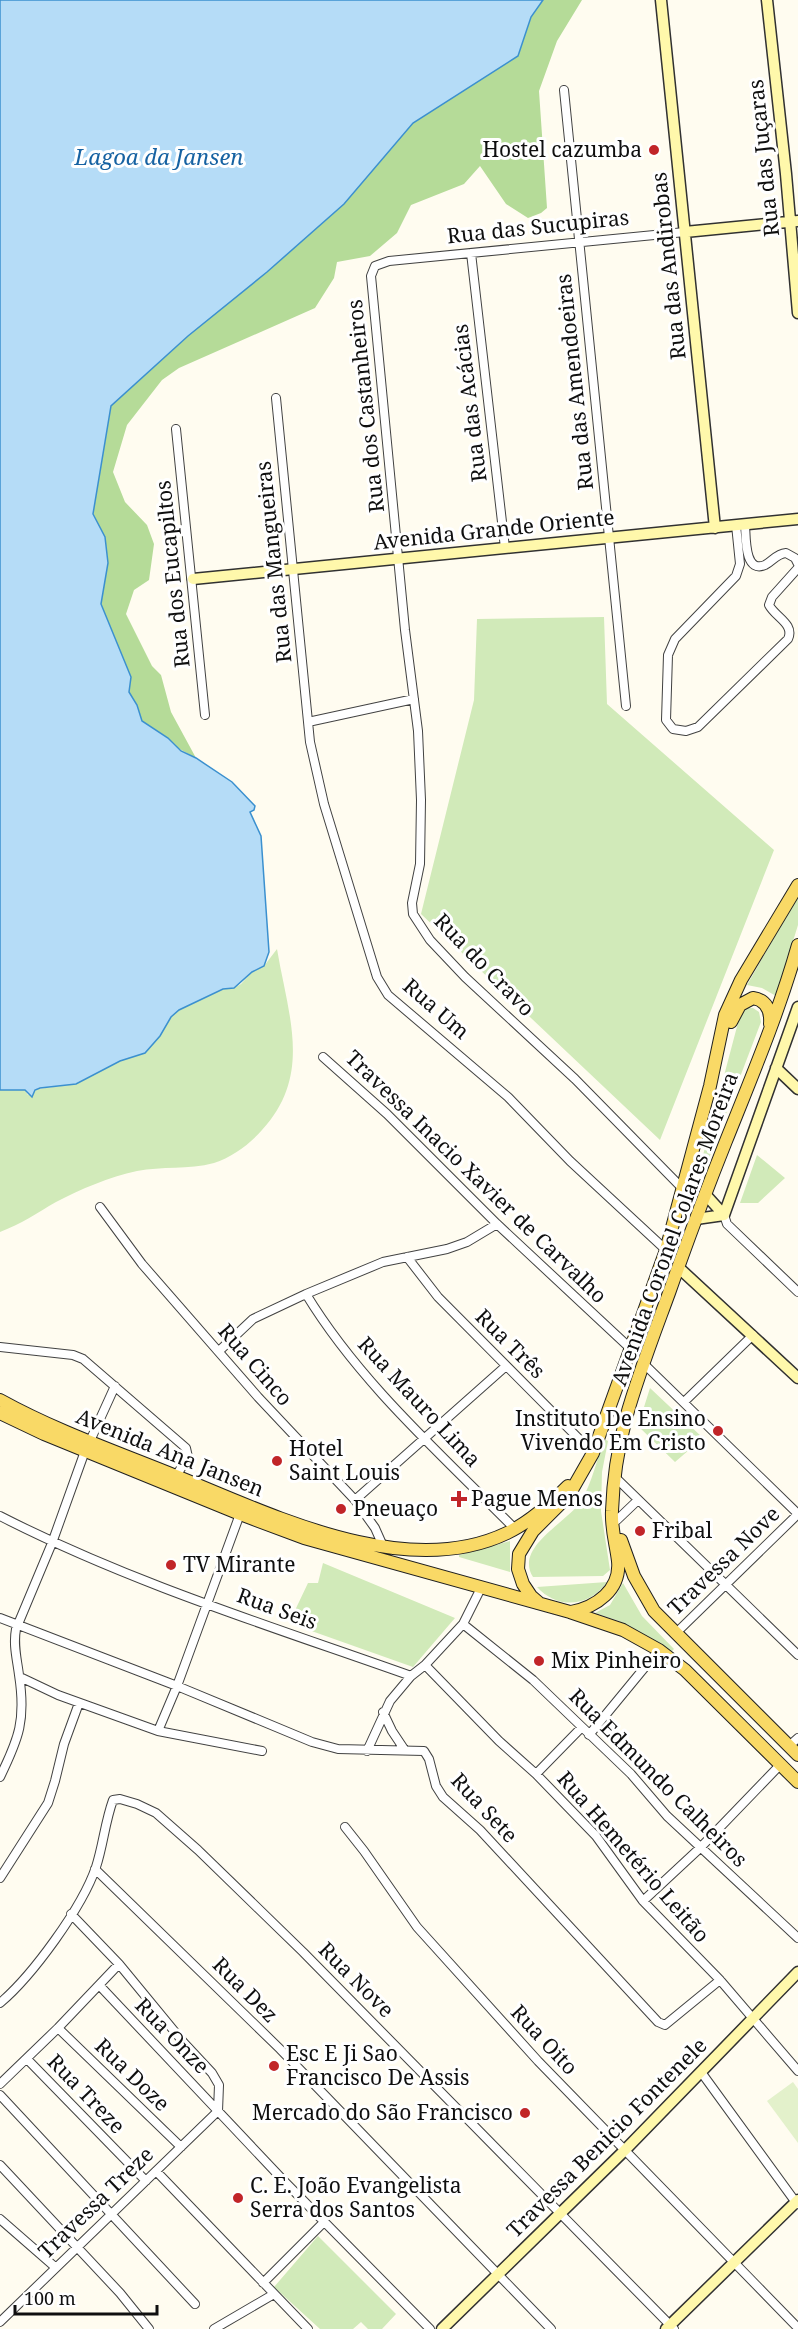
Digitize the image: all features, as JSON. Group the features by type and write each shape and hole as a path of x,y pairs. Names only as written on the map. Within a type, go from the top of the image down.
{"main road":[{"name":"Avenida Coronel Colares Moreira","path":"542,1604 531,1596 523,1584 518,1569 519,1554 533,1531 569,1495 593,1453 666,1250 730,1002 798,885"},
{"name":"Avenida Coronel Colares Moreira","path":"570,1612 588,1608 599,1602 611,1589 616,1578 618,1563 612,1521 615,1476 626,1418 643,1363 705,1194 768,1037 798,945"},
{"path":"710,1086 734,1013 746,1000 758,999 767,1007 770,1019 768,1037"},
{"name":"Avenida Ana Jansen","path":"0,1400 87,1446 240,1514 314,1541 570,1612 623,1630 659,1650 685,1670 798,1782"},
{"name":"Avenida Ana Jansen","path":"0,1413 28,1428 176,1476 292,1523 356,1542 383,1546 433,1549 469,1545 493,1539 515,1529 552,1501 587,1465"},
{"path":"615,1476 616,1520 621,1541 634,1576 654,1611 675,1634 795,1746"}],"street":[{"name":"Rua das Andirobas","path":"661,0 715,528"},
{"name":"Rua das Juçaras","path":"767,0 794,221 798,313"},
{"name":"Rua das Amendoeiras","path":"564,90 626,706"},
{"name":"Rua das Sucupiras","path":"389,261 794,221"},
{"name":"Rua das Acácias","path":"471,253 505,548"},
{"name":"Rua dos Castanheiros","path":"389,261 375,266 371,282 400,559"},
{"name":"Rua das Mangueiras","path":"276,398 308,722"},
{"name":"Rua dos Eucapiltos","path":"176,429 205,715"},
{"name":"Avenida Grande Oriente","path":"193,579 798,519"},
{"path":"740,525 752,563 764,565 778,555 786,553 795,558 798,566 772,597 769,605 789,627 790,633 788,639 698,727 686,731 673,729 666,720 669,650 675,639 736,576 740,564 740,525"},
{"name":"Rua do Cravo","path":"400,559 405,630 418,731 421,800 420,864 412,903 413,914 430,940 465,977 575,1079 683,1189"},
{"path":"308,722 414,699"},
{"name":"Rua Um","path":"308,722 310,742 324,804 371,958 383,988 395,1001 508,1097 570,1161 666,1250"},
{"path":"724,1215 798,1007"},
{"name":"Travessa Inacio Xavier de Carvalho","path":"322,1057 387,1114 497,1224 631,1349"},
{"path":"776,1068 798,1089"},
{"path":"705,1194 724,1215 727,1224 798,1292"},
{"name":"Rua Cinco","path":"100,1207 142,1264 258,1397 355,1500 375,1528 383,1546"},
{"path":"696,1220 724,1215"},
{"path":"219,1351 253,1319 306,1293 368,1268 447,1249 466,1242 497,1224"},
{"name":"Rua Três","path":"407,1257 438,1297 593,1453"},
{"path":"678,1267 798,1378"},
{"name":"Rua Mauro Lima","path":"306,1293 334,1336 371,1381 515,1529"},
{"path":"684,1402 753,1335"},
{"path":"0,1347 73,1355 82,1359 188,1452 188,1457 176,1476"},
{"path":"643,1363 798,1514"},
{"path":"355,1500 506,1366"},
{"path":"0,1777 18,1740 21,1725 20,1677 14,1642 17,1624 52,1543 87,1446 115,1386"},
{"path":"615,1476 798,1655"},
{"path":"616,1520 638,1500"},
{"path":"158,1731 208,1604 240,1514"},
{"name":"Travessa Nove","path":"675,1634 798,1514"},
{"name":"Rua Seis","path":"0,1516 52,1543 208,1604 411,1676"},
{"path":"367,1751 383,1712 411,1676 425,1665 463,1624 481,1588"},
{"name":"Rua Sete","path":"0,1618 177,1686 312,1742 339,1749 424,1751 429,1759 436,1786 443,1797 480,1830 658,2022 665,2025 720,1980"},
{"name":"Rua Edmundo Calheiros","path":"463,1624 533,1680 631,1774 667,1816 798,1938"},
{"path":"589,1735 659,1650"},
{"name":"Rua Hemetério Leitão","path":"425,1665 596,1836 643,1901 720,1980 798,2071"},
{"path":"20,1677 79,1703 158,1731 262,1751"},
{"path":"0,1878 48,1803 64,1744 79,1703"},
{"path":"383,1712 404,1749"},
{"name":"Rua Hemetério Leitão","path":"536,1774 582,1728"},
{"path":"643,1901 700,1848 780,1764"},
{"name":"Rua Nove","path":"95,1869 114,1799 120,1799 156,1813 198,1850 311,1960 560,2212 670,2328"},
{"name":"Rua Oito","path":"345,1827 417,1927 538,2061 798,2328"},
{"path":"0,2004 51,1946 95,1869"},
{"name":"Rua Dez","path":"95,1869 280,2049 551,2329"},
{"path":"71,1914 120,1964 184,2043 212,2073 219,2085 218,2111"},
{"path":"0,2084 120,1964"},
{"name":"Travessa Benicio Fontenele","path":"442,2329 624,2151 798,1972"},
{"name":"Rua Onze","path":"99,1985 324,2222 430,2329"},
{"name":"Rua Doze","path":"58,2028 181,2147"},
{"name":"Rua Treze","path":"27,2059 146,2181"},
{"path":"670,2328 797,2203 701,2072"},
{"path":"0,2095 195,2304"},
{"name":"Travessa Treze","path":"0,2323 55,2267 218,2111"},
{"path":"0,2165 128,2301 149,2329"},
{"path":"156,2171 308,2329"},
{"path":"0,2220 55,2267"},
{"path":"263,2283 324,2222"},
{"path":"214,2329 274,2294"},
{"path":"0,2323 7,2329"}],"green space":[{"path":"543,0 582,0 557,41 539,91 547,208 528,218 506,204 480,166 464,184 411,205 397,233 370,256 337,262 334,278 315,308 179,368 162,380 127,425 113,472 125,502 147,525 154,544 149,580 134,590 126,614 152,666 161,675 171,712 196,758 176,747 168,738 142,721 137,705 129,692 131,677 101,604 108,563 105,537 93,514 111,406 188,336 267,272 344,204 413,123 518,56 531,17"},
{"path":"604,617 607,704 774,850 660,1140 421,914 474,700 477,619"},
{"path":"798,896 798,925 776,996 762,988 747,985"},
{"path":"277,949 291,1021 292,1066 287,1088 278,1109 262,1130 234,1154 214,1163 137,1171 116,1177 66,1197 0,1232 0,1090 25,1090 28,1095 38,1089 76,1084 120,1061 145,1053 160,1036 171,1017 179,1010 223,989 234,988 241,984 252,972 264,966"},
{"path":"748,1008 759,1012 761,1022 708,1161 702,1159 739,1019 744,1010"},
{"path":"757,1155 785,1178 758,1203 740,1203"},
{"path":"650,1388 703,1438 675,1462 638,1426"},
{"path":"604,1439 608,1441 602,1472 601,1511 610,1570 603,1576 533,1577 529,1566 536,1546 581,1501"},
{"path":"510,1541 510,1572 459,1557 459,1555"},
{"path":"323,1563 455,1618 413,1667 289,1623 308,1583 318,1583"},
{"path":"607,1582 591,1597 573,1603 554,1599 537,1587"},
{"path":"623,1583 642,1616 674,1649 671,1652 619,1621 595,1613 610,1605"},
{"path":"793,2082 798,2089 798,2143 767,2101"},
{"path":"318,2236 396,2314 382,2329 368,2329 361,2322 353,2329 320,2329 274,2287"}],"water":[{"name":"Lagoa da Jansen","path":"0,0 543,0 531,17 518,56 413,123 344,204 267,272 188,336 111,406 93,514 105,537 108,563 101,604 131,677 129,692 137,705 142,721 168,738 181,751 196,758 232,782 255,806 250,812 261,836 269,952 264,966 252,972 234,988 223,989 179,1010 171,1017 160,1036 145,1053 120,1061 76,1084 40,1088 35,1090 32,1097 25,1090 0,1090"}],"place":[{"name":"Hostel cazumba","path":"654,150"},
{"name":"Instituto De Ensino Vivendo Em Cristo","path":"718,1431"},
{"name":"Hotel Saint Louis","path":"277,1461"},
{"name":"Pague Menos","path":"459,1499"},
{"name":"Pneuaço","path":"341,1509"},
{"name":"Fribal","path":"640,1531"},
{"name":"TV Mirante","path":"171,1565"},
{"name":"Mix Pinheiro","path":"539,1661"},
{"name":"Esc E Ji Sao Francisco De Assis","path":"274,2066"},
{"name":"Mercado do São Francisco","path":"525,2113"},
{"name":"C. E. João Evangelista Serra dos Santos","path":"238,2198"}]}
